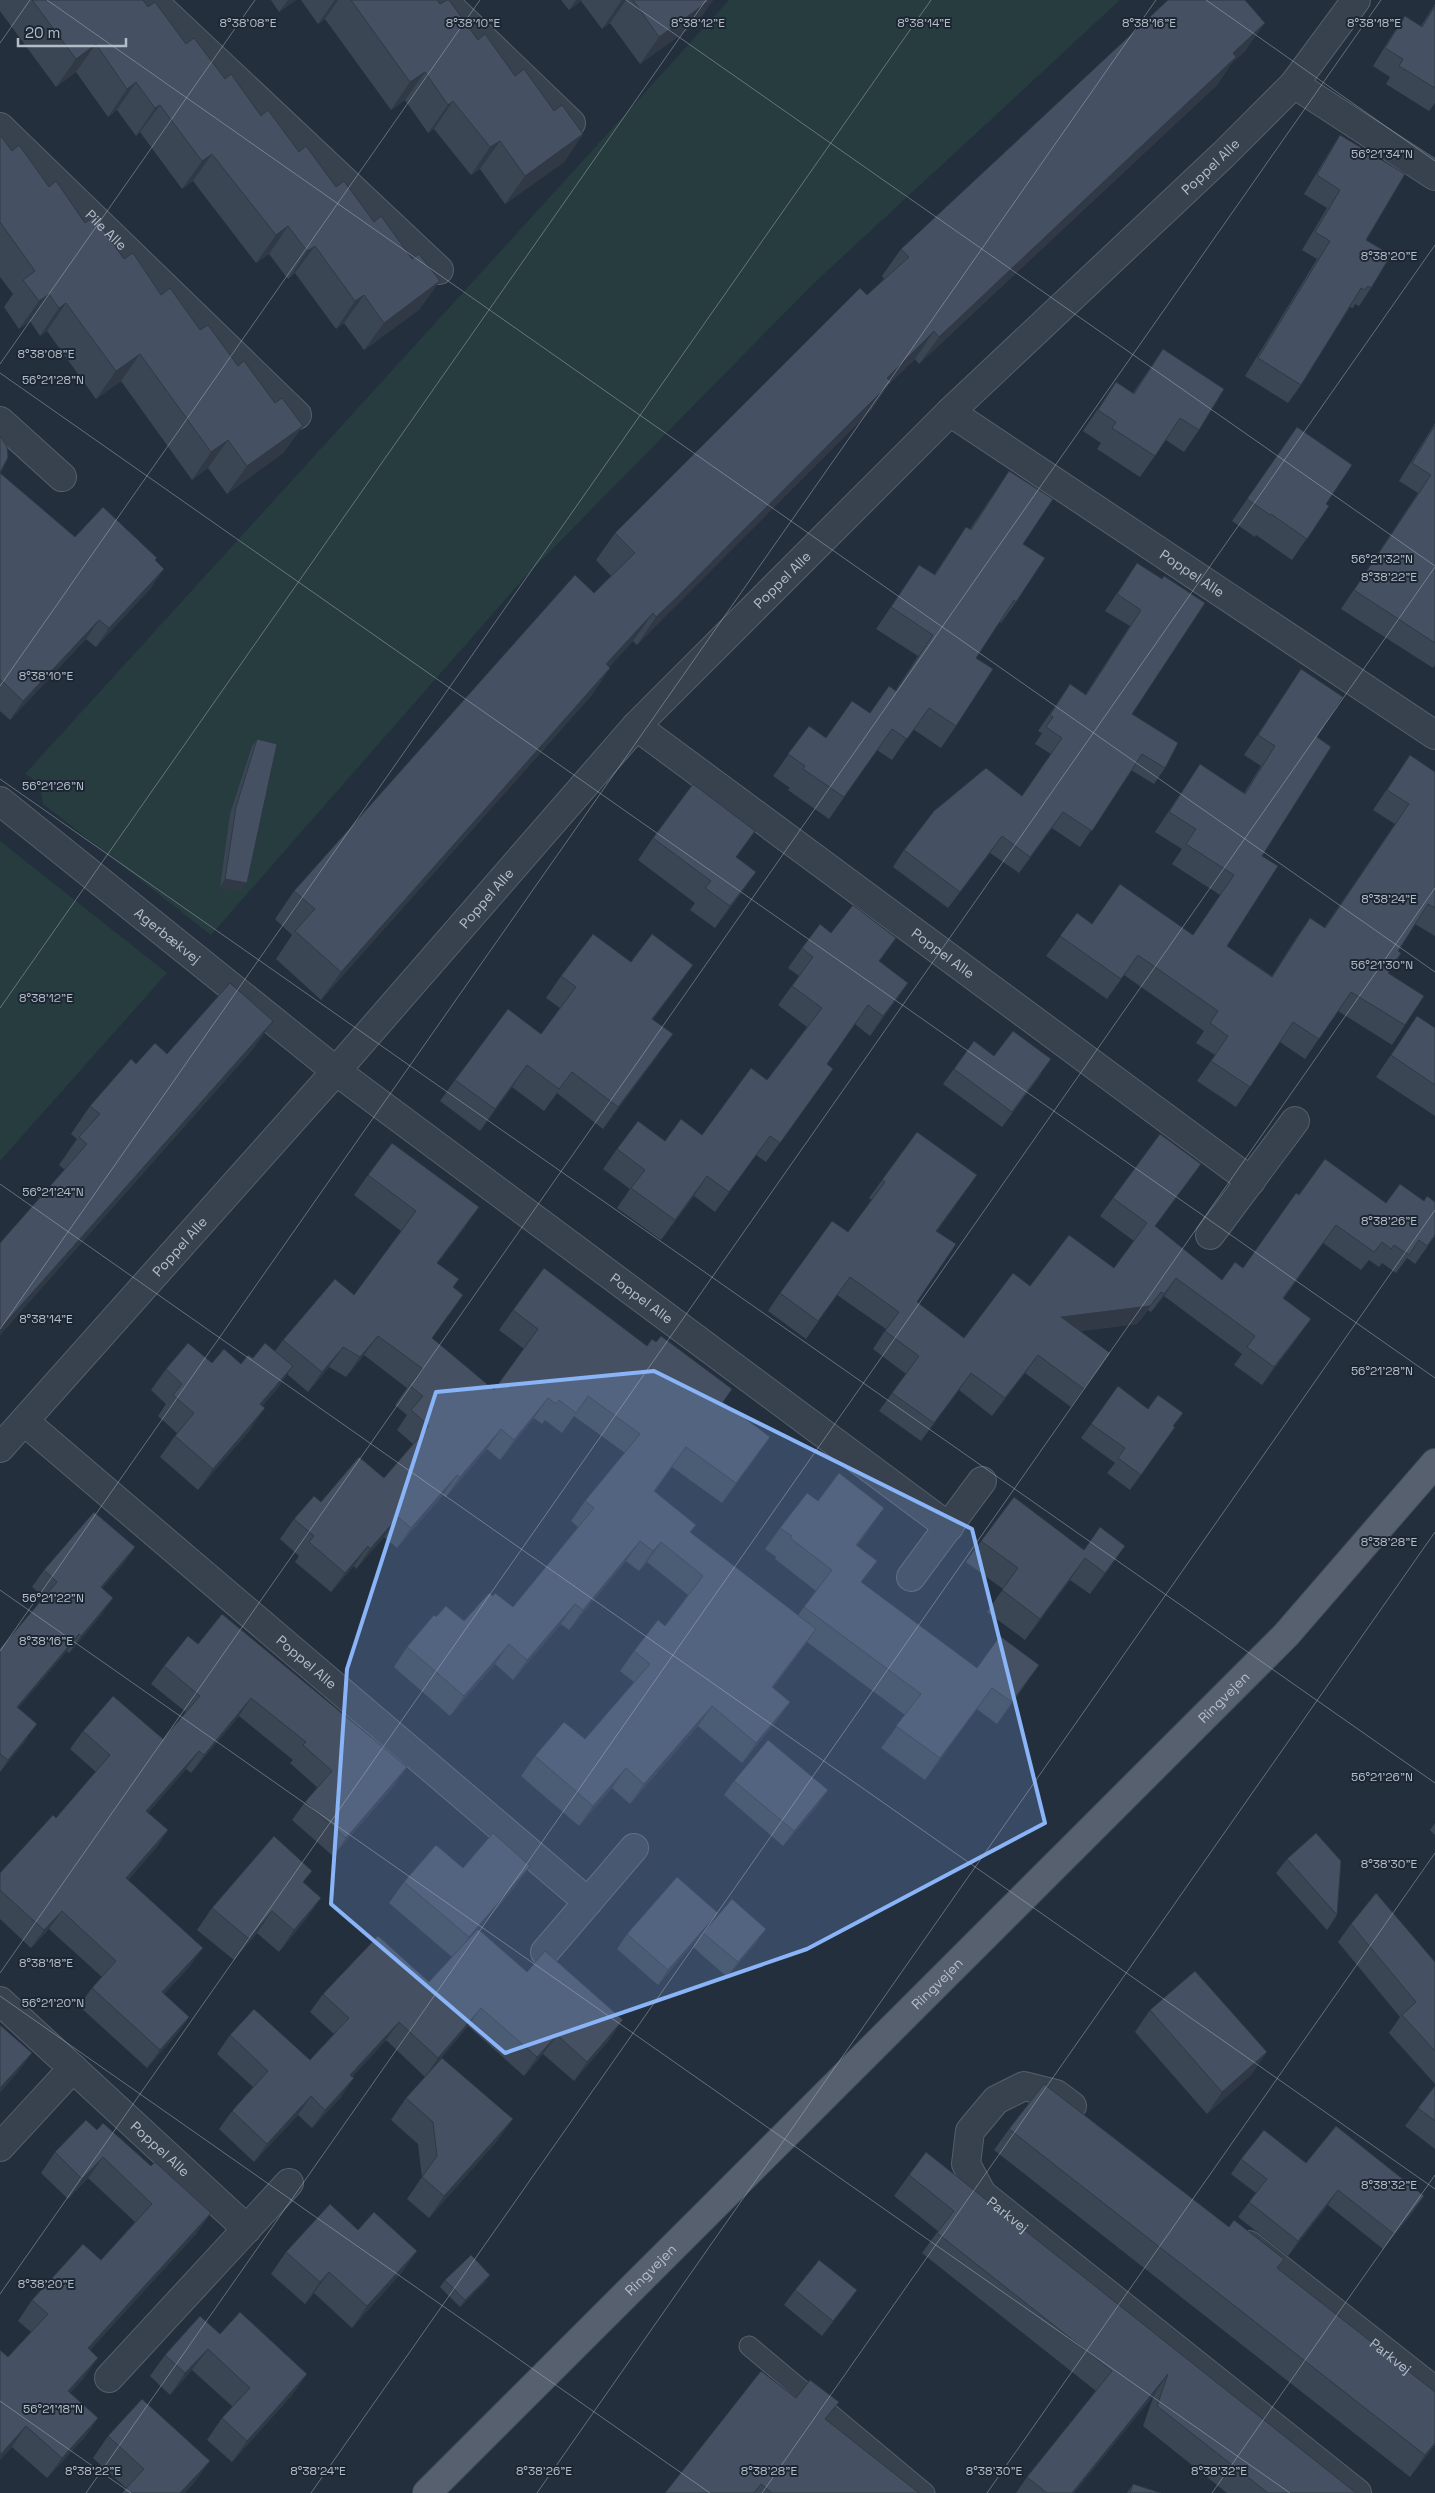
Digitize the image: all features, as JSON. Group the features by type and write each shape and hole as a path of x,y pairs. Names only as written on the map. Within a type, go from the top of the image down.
{"main road":[{"name":"Ringvejen","path":"427,2493 1286,1635 1435,1463"}],"street":[{"path":"152,0 439,270"},
{"path":"443,0 571,123"},
{"name":"Poppel Alle","path":"0,1448 336,1072 636,726 950,412 1224,154 1294,84 1356,0"},
{"path":"1294,84 1435,176"},
{"name":"Pile Alle","path":"0,127 297,416"},
{"name":"Poppel Alle","path":"950,412 1435,735"},
{"path":"0,421 62,478"},
{"name":"Poppel Alle","path":"636,726 1250,1181"},
{"name":"Agerbækvej","path":"0,801 336,1072"},
{"name":"Poppel Alle","path":"336,1072 949,1527"},
{"path":"1210,1235 1295,1121"},
{"name":"Poppel Alle","path":"25,1422 588,1902"},
{"path":"912,1577 982,1481"},
{"path":"545,1952 634,1848"},
{"name":"Poppel Alle","path":"0,2002 247,2229"},
{"path":"0,2147 73,2068"},
{"name":"Parkvej","path":"1095,2125 1056,2094 1024,2086 996,2100 970,2131 966,2164 982,2194 1357,2493"},
{"path":"109,2378 289,2183"},
{"name":"Parkvej","path":"1226,2228 1435,2391"}],"lane":[{"path":"749,2346 926,2493"}],"highlighted area":[{"path":"654,1371 972,1529 1045,1823 807,1949 505,2053 331,1904 347,1669 436,1392"}],"green space":[{"path":"729,0 1120,0 812,285 525,577 211,935 43,804 39,783 25,774"},
{"path":"0,841 167,973 0,1161"}],"building":[{"path":"32,0 143,0 148,7 155,2 186,44 194,38 225,79 231,74 261,116 268,110 299,152 306,146 336,187 344,181 374,222 381,216 412,259 419,254 440,281 384,323 364,295 355,301 315,246 307,251 288,226 276,235 212,154 202,161 160,105 155,108 136,82 127,89 96,44 76,59"},
{"path":"351,0 437,0 440,4 449,0 478,40 485,34 515,76 524,69 554,111 562,105 583,134 525,176 500,141 490,147 453,101 448,105 425,72 410,82"},
{"path":"633,0 710,0 659,37"},
{"path":"1168,0 1245,0 1265,23 1233,53 1236,57 939,337 934,331 887,378 891,382 678,596 656,617 653,613 606,664 610,668 341,972 295,931 315,909 294,891 575,575 594,593 635,553 615,533 860,288 867,295 909,257 901,249"},
{"path":"1435,6 1435,88 1399,66 1403,59 1385,48 1405,16 1422,27"},
{"path":"0,135 12,151 19,145 49,187 56,181 85,223 94,217 124,259 133,253 161,295 170,288 200,330 208,325 238,366 244,361 275,403 282,398 303,426 247,466 228,440 211,452 140,354 116,371 66,303 59,308 49,294 39,301 23,280 35,271 0,222"},
{"path":"1340,135 1405,174 1366,240 1391,255 1371,288 1368,286 1365,290 1361,288 1301,385 1258,358 1330,241 1315,232 1340,190 1317,175"},
{"path":"1163,349 1224,389 1199,430 1180,418 1155,456 1112,428 1116,422 1098,410 1116,382 1134,394"},
{"path":"1435,425 1435,643 1354,590 1431,475 1412,463"},
{"path":"1297,427 1352,465 1326,504 1329,506 1307,539 1247,499"},
{"path":"0,437 7,447 8,457 0,473"},
{"path":"1009,471 1053,499 1023,544 1045,558 1016,602 1014,600 976,658 993,669 956,726 929,708 907,739 892,729 844,797 803,769 805,766 788,754 809,726 826,738 852,701 870,713 889,686 896,691 933,635 891,607 919,565 935,575 966,527 971,530"},
{"path":"0,473 75,537 103,507 157,558 155,560 164,569 109,628 99,620 23,701 0,679"},
{"path":"1137,563 1162,579 1164,576 1205,603 1132,714 1178,743 1165,768 1142,754 1092,831 1063,812 1030,857 1002,836 960,892 904,850 934,811 986,768 1022,796 1062,738 1046,727 1053,717 1050,715 1070,684 1086,695 1141,610 1117,594"},
{"path":"1301,669 1343,697 1317,737 1331,747 1262,856 1278,866 1227,946 1272,977 1310,918 1325,928 1409,804 1387,790 1410,755 1435,772 1435,908 1428,904 1398,951 1401,953 1388,973 1424,996 1405,1025 1351,992 1319,1039 1293,1022 1250,1087 1211,1061 1228,1036 1210,1023 1218,1011 1138,955 1121,979 1060,936 1077,913 1092,924 1120,884 1193,935 1234,875 1186,844 1196,829 1169,812 1200,764 1245,794 1275,746 1258,735"},
{"path":"257,739 277,744 247,883 225,879 236,807"},
{"path":"693,784 755,831 736,857 756,872 730,906 705,888 711,881 653,838"},
{"path":"853,905 896,938 879,961 908,983 883,1016 868,1005 827,1064 833,1069 780,1143 770,1136 729,1192 707,1176 675,1220 631,1188 645,1170 617,1149 638,1121 665,1141 681,1119 702,1135 751,1068 767,1080 822,1008 792,986 813,957 802,948 820,924 831,933"},
{"path":"593,934 631,962 652,934 693,965 652,1019 673,1034 618,1107 572,1072 559,1089 527,1065 495,1109 455,1080 508,1009 541,1034 576,987 561,976"},
{"path":"230,983 273,1021 0,1329 0,1243 87,1144 79,1137 100,1114 90,1106 131,1059 136,1064 155,1043 167,1054"},
{"path":"1417,1016 1435,1028 1435,1085 1391,1055"},
{"path":"1013,1031 1051,1059 1012,1112 954,1069 974,1041 994,1056"},
{"path":"917,1132 977,1175 936,1231 956,1244 917,1302 964,1338 1013,1273 1030,1286 1069,1235 1114,1268 1147,1223 1113,1198 1160,1134 1201,1164 1155,1226 1222,1280 1235,1262 1243,1268 1296,1193 1299,1195 1325,1159 1386,1203 1400,1184 1424,1201 1427,1196 1435,1202 1435,1235 1427,1246 1419,1240 1409,1255 1394,1245 1391,1249 1382,1242 1374,1252 1336,1225 1283,1298 1311,1319 1274,1367 1247,1347 1255,1336 1176,1278 1164,1294 1161,1292 1150,1306 1061,1317 1110,1353 1084,1389 1038,1355 1005,1398 971,1373 934,1423 892,1393 919,1356 885,1331 899,1312 850,1277 818,1321 780,1293 832,1221 848,1232 885,1182 882,1180"},
{"path":"392,1143 479,1207 437,1263 459,1279 453,1287 463,1295 432,1338 494,1390 538,1329 513,1310 544,1268 647,1346 652,1339 656,1342 661,1336 732,1389 723,1402 770,1437 736,1483 686,1447 654,1491 696,1525 690,1532 816,1629 772,1687 790,1702 756,1743 712,1706 644,1784 626,1768 593,1806 535,1756 564,1722 585,1739 650,1664 634,1651 658,1620 665,1626 703,1576 661,1542 653,1551 640,1541 583,1610 575,1604 527,1660 509,1644 464,1696 407,1647 434,1615 436,1617 446,1606 464,1621 489,1593 493,1596 495,1593 513,1607 594,1508 585,1501 640,1434 588,1396 576,1413 559,1400 556,1404 548,1398 514,1440 501,1429 460,1477 457,1475 411,1528 398,1517 370,1549 368,1546 345,1573 309,1542 314,1536 294,1519 314,1496 321,1502 359,1457 384,1478 429,1426 411,1410 423,1396 409,1385 423,1369 378,1336 360,1357 343,1347 322,1372 283,1340 335,1279 354,1295 416,1211 368,1175"},
{"path":"188,1343 212,1363 224,1349 241,1364 248,1355 253,1358 265,1343 293,1366 260,1404 265,1408 213,1469 175,1436 194,1413 173,1395 182,1384 166,1369"},
{"path":"1118,1386 1148,1409 1158,1395 1183,1413 1141,1475 1118,1458 1125,1448 1091,1424"},
{"path":"839,1473 884,1508 856,1545 877,1561 861,1582 977,1668 1000,1636 1039,1665 1012,1702 992,1688 940,1758 896,1726 921,1694 804,1607 832,1570 780,1528 807,1493 818,1501"},
{"path":"1014,1497 1084,1550 1100,1527 1125,1546 1105,1573 1085,1558 1040,1619 1002,1590 1018,1568 981,1541"},
{"path":"94,1512 135,1547 101,1587 113,1598 81,1636 79,1634 17,1707 37,1724 8,1760 0,1754 0,1649 57,1582 44,1570"},
{"path":"222,1614 407,1767 346,1838 305,1802 332,1771 303,1745 306,1742 251,1698 204,1755 199,1751 146,1811 168,1830 126,1878 203,1948 162,1992 189,2017 160,2050 92,1988 116,1961 62,1911 44,1930 0,1890 0,1873 53,1815 56,1818 110,1755 83,1731 113,1696 163,1739 200,1696 164,1666 188,1636 198,1644"},
{"path":"768,1740 828,1790 794,1831 734,1781"},
{"path":"493,1833 530,1866 469,1937 404,1882 436,1845 463,1868"},
{"path":"1316,1833 1341,1861 1337,1915 1287,1859"},
{"path":"274,1836 312,1871 303,1882 321,1898 294,1930 272,1911 249,1939 212,1908"},
{"path":"677,1877 718,1913 668,1970 627,1934"},
{"path":"1376,1893 1435,1962 1435,2051 1402,2015 1416,2002 1351,1924"},
{"path":"732,1899 766,1929 738,1962 703,1933"},
{"path":"478,1929 527,1972 545,1951 623,2020 587,2062 557,2035 537,2057 481,2008 438,2058 399,2022 350,2075 354,2078 325,2110 311,2096 267,2144 232,2111 268,2071 230,2035 254,2009 310,2060 349,2018 323,1994 378,1936 429,1982"},
{"path":"1195,1971 1267,2052 1222,2092 1150,2010"},
{"path":"0,2025 32,2053 0,2088"},
{"path":"442,2058 513,2119 444,2196 422,2177 437,2156 433,2122 406,2098"},
{"path":"1044,2084 1229,2227 1234,2220 1284,2259 1277,2268 1435,2392 1435,2443 1425,2455 1009,2129"},
{"path":"1435,2086 1435,2121 1418,2108"},
{"path":"86,2120 97,2130 103,2123 151,2166 155,2162 211,2213 88,2348 98,2358 68,2391 98,2418 62,2458 26,2426 1,2454 0,2350 8,2357 48,2314 32,2300 83,2244 101,2260 152,2204 103,2157 82,2179 55,2152"},
{"path":"1336,2126 1424,2196 1394,2234 1338,2190 1298,2241 1249,2202 1267,2179 1241,2159 1264,2130 1306,2163"},
{"path":"926,2152 1356,2493 1268,2493 1157,2406 1168,2374 1072,2493 1047,2493 1027,2477 1112,2371 937,2233 954,2211 909,2175"},
{"path":"330,2204 358,2230 374,2212 417,2251 367,2306 329,2272 320,2282 286,2252"},
{"path":"471,2255 490,2275 465,2300 445,2280"},
{"path":"819,2260 857,2290 833,2321 795,2290"},
{"path":"240,2312 307,2374 247,2441 222,2418 250,2388 208,2349 185,2373 165,2355 200,2316 220,2334"},
{"path":"761,2371 796,2398 810,2380 839,2402 825,2419 919,2493 772,2493 761,2484 754,2493 665,2493"},
{"path":"142,2399 210,2461 180,2493 122,2493 144,2469 108,2436"},
{"path":"1133,2484 1161,2493 1130,2493"}]}
